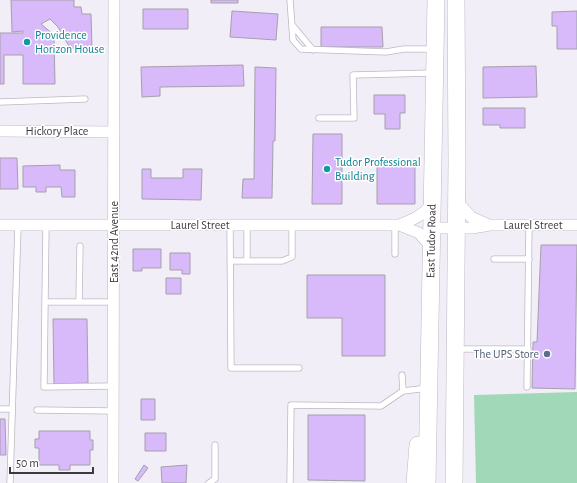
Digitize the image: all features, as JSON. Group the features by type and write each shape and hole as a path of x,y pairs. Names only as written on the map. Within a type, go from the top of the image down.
{"main road":[{"name":"East Tudor Road","path":"427,483 436,73 436,0"},
{"name":"East Tudor Road","path":"454,483 456,0"},
{"path":"415,483 417,451 428,410"}],"street":[{"name":"East 42nd Avenue","path":"113,483 115,224 114,0"},
{"name":"Hickory Place","path":"0,131 114,132"},
{"name":"Laurel Street","path":"456,199 471,217 490,225"},
{"name":"Laurel Street","path":"0,225 397,225 414,220 426,212 432,204"},
{"name":"Laurel Street","path":"397,225 419,233 431,247"},
{"name":"Laurel Street","path":"432,228 472,228 490,225 577,225"}],"lane":[{"path":"290,3 293,26 292,36 296,45 300,48 313,50 386,52 404,49 435,49"},
{"path":"293,26 313,50"},
{"path":"319,118 354,118 353,75 436,73"},
{"path":"0,102 84,99"},
{"path":"10,483 18,225"},
{"path":"46,225 44,387 113,386"},
{"path":"230,225 231,368 299,368"},
{"path":"247,225 247,261"},
{"path":"230,261 282,261 292,257 292,225"},
{"path":"395,254 397,225"},
{"path":"527,387 529,225"},
{"path":"79,302 80,246"},
{"path":"494,259 529,259"},
{"path":"45,302 114,302"},
{"path":"454,349 528,350"},
{"path":"402,375 402,391"},
{"path":"290,483 290,405 381,406 402,391 428,388"},
{"path":"0,409 12,409"},
{"path":"37,410 113,411"},
{"path":"209,483 215,479 215,445"}],"green space":[{"path":"577,392 577,483 476,483 474,395"}],"building":[{"name":"Providence Horizon House","path":"11,0 74,0 74,7 81,7 82,14 91,14 92,48 70,48 58,27 50,19 41,24 54,35 55,84 23,84 23,55 4,55 4,84 0,84 0,33 23,33 23,31 12,32"},
{"path":"211,0 238,0 238,3 211,3"},
{"path":"143,9 188,9 188,29 143,29"},
{"path":"232,11 278,14 276,40 230,37"},
{"path":"577,11 577,49 557,49 557,26 552,26 552,12"},
{"path":"321,27 382,27 383,47 321,47"},
{"path":"243,65 244,86 160,87 160,96 142,97 141,67"},
{"path":"536,66 537,97 483,98 483,67"},
{"path":"255,67 276,68 275,141 273,141 272,198 242,198 243,179 254,179"},
{"path":"374,95 405,95 405,113 400,113 400,129 385,129 385,114 374,114"},
{"path":"483,108 525,108 525,128 500,128 500,125 483,125"},
{"name":"Tudor Professional Building","path":"313,134 342,134 342,204 312,204"},
{"path":"0,158 17,158 18,189 0,189"},
{"path":"60,165 60,170 75,170 75,197 62,197 61,187 46,187 46,192 36,192 36,187 23,187 23,166"},
{"path":"377,166 415,166 415,204 377,204"},
{"path":"142,169 151,169 151,178 183,178 183,169 202,169 201,200 142,199"},
{"path":"541,245 577,245 575,389 532,388 533,342 537,342"},
{"path":"133,249 161,249 161,268 142,268 142,271 133,271"},
{"path":"170,253 190,253 190,274 182,274 182,270 170,270"},
{"path":"307,275 385,275 385,356 342,356 342,318 307,318"},
{"path":"166,278 181,278 181,294 166,294"},
{"path":"53,319 87,319 88,383 54,384"},
{"path":"141,399 155,399 155,420 141,420"},
{"path":"308,415 365,415 365,481 308,480"},
{"path":"0,419 5,419 6,455 0,455"},
{"path":"39,431 90,431 90,440 93,440 93,450 90,450 90,465 70,465 70,470 59,470 59,465 39,465 39,448 35,448 35,439 39,439"},
{"path":"145,433 166,433 166,451 145,451"},
{"path":"144,465 148,468 138,481 135,479"},
{"path":"187,465 186,483 162,483 161,467"}],"place":[{"name":"Providence Horizon House","path":"27,42"},
{"name":"Tudor Professional Building","path":"327,169"},
{"name":"The UPS Store","path":"547,354"}]}
